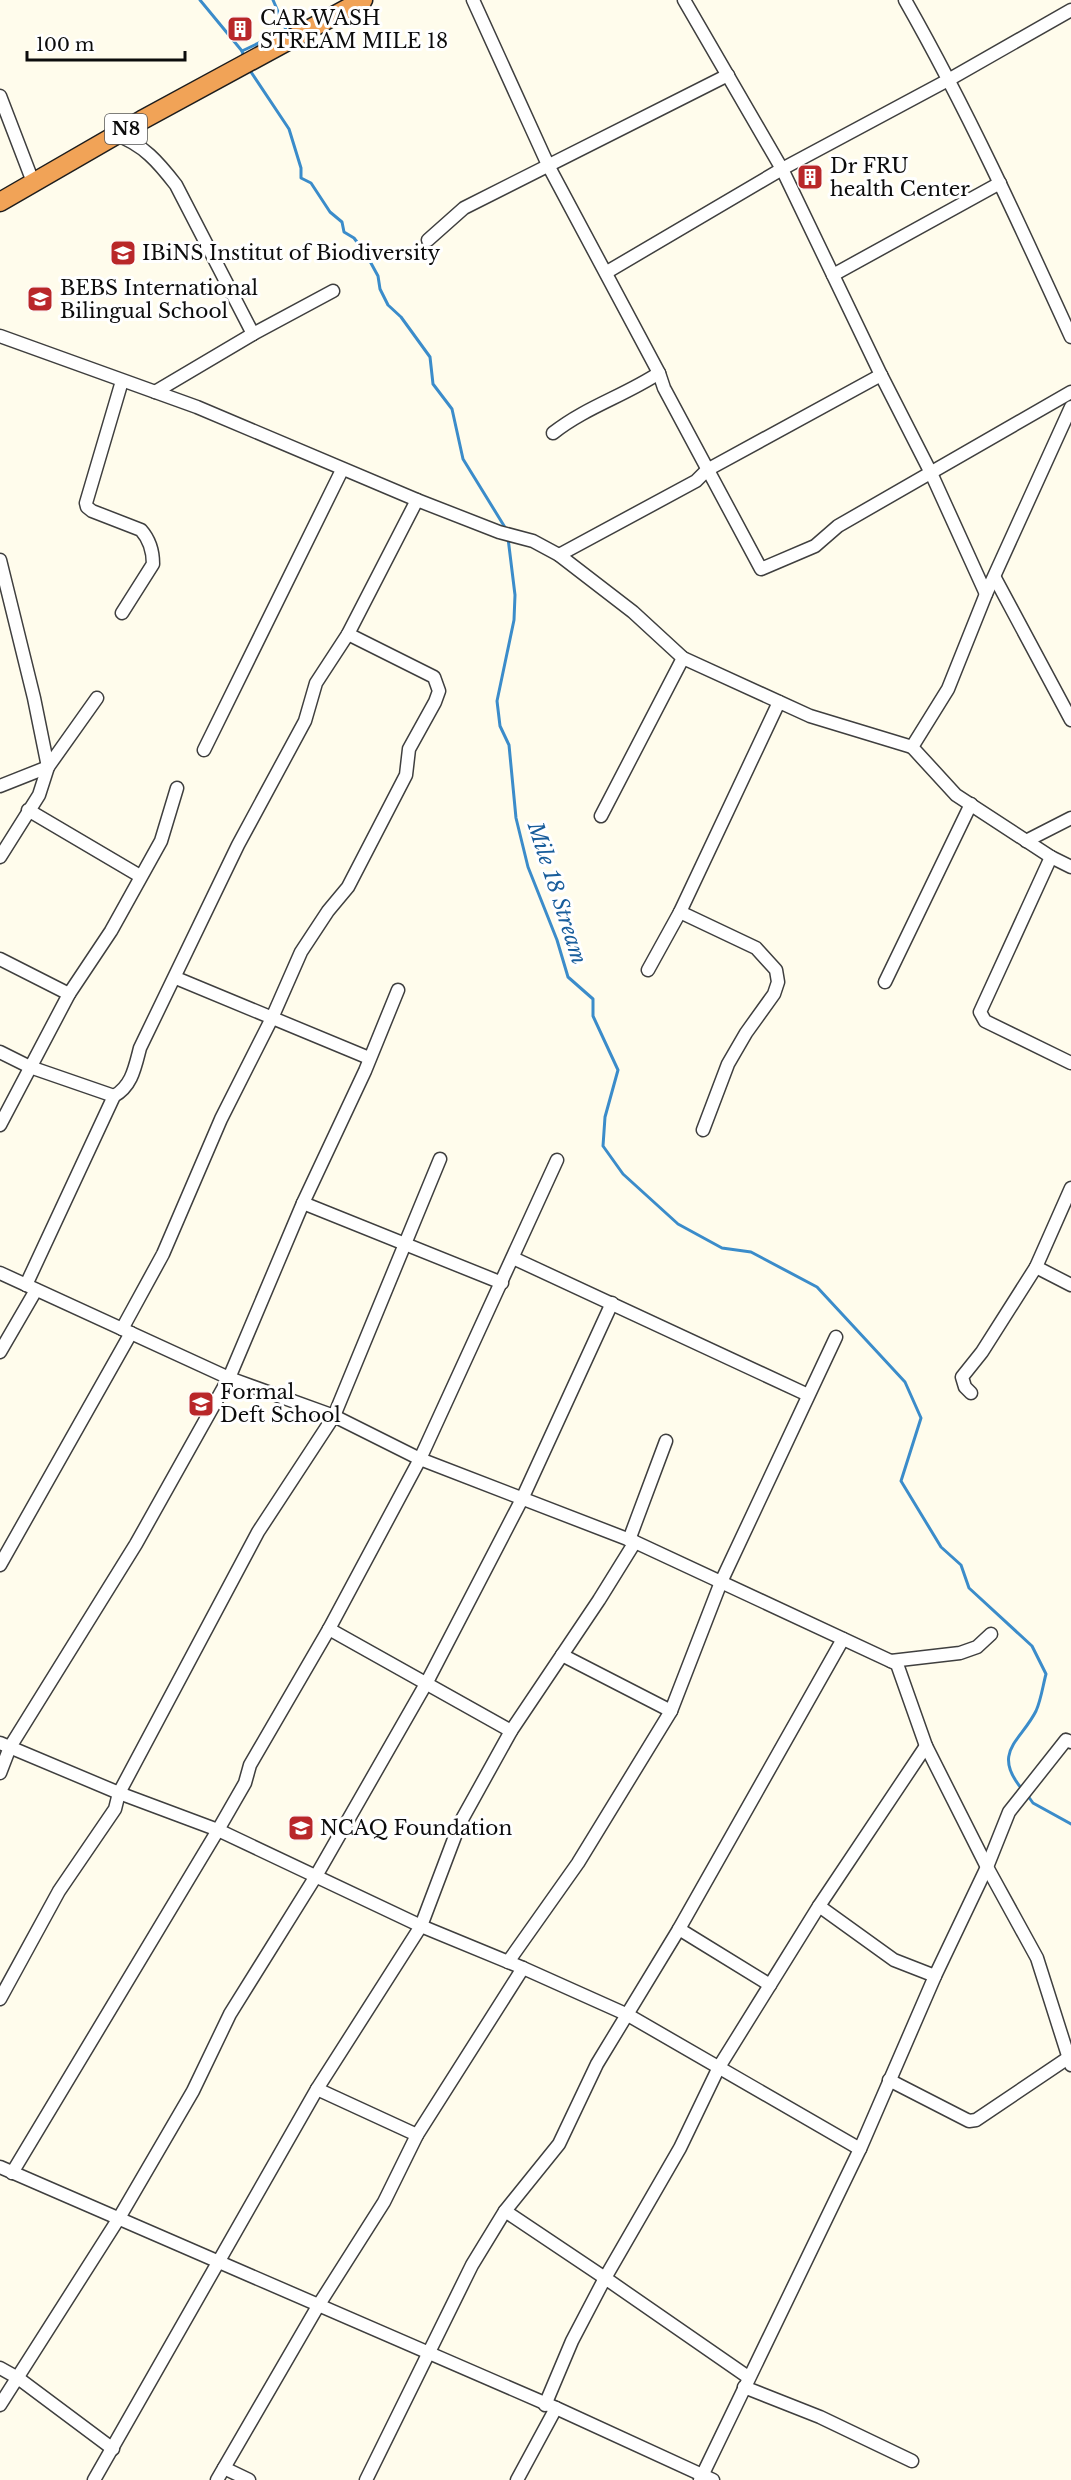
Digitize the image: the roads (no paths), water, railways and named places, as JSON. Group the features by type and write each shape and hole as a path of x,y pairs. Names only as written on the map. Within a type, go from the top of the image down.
{"highway":[{"name":"N8","path":"0,202 116,135 363,0"}],"street":[{"path":"473,0 549,167 607,272 664,388 761,568 815,546 838,526 1071,392"},
{"path":"684,0 782,169 931,473 986,594"},
{"path":"905,0 950,79 1071,338"},
{"path":"607,272 782,169 950,79 1071,10"},
{"path":"428,240 464,208 728,75"},
{"path":"0,96 33,182"},
{"path":"116,135 140,146 161,165 176,185 253,334"},
{"path":"833,275 1000,183"},
{"path":"155,392 253,334 333,291"},
{"path":"0,336 197,407 417,500 499,532 533,541 559,555 633,612 683,658 825,721 912,747 947,785 971,804 1051,857 1071,867"},
{"path":"553,433 577,415 645,382 658,373"},
{"path":"559,555 696,481 707,470 881,375"},
{"path":"122,381 86,503 92,511 141,530 153,554 153,564 122,613"},
{"path":"912,747 948,689 986,594 1071,407"},
{"path":"204,750 342,470"},
{"path":"0,1352 31,1287 114,1096 131,1078 140,1048 176,978 238,845 305,721 316,683 348,634 417,500"},
{"path":"0,560 34,698 48,767"},
{"path":"995,578 1071,720"},
{"path":"0,1565 126,1331 163,1254 221,1119 272,1018 301,952 328,911 348,887 406,775 409,749 435,702 439,691 434,677 348,634"},
{"path":"601,816 683,658"},
{"path":"0,856 39,795 48,767 97,698"},
{"path":"648,970 680,912 780,702"},
{"path":"0,786 48,767"},
{"path":"0,1125 69,994 111,931 161,841 177,788"},
{"path":"885,982 971,804"},
{"path":"28,810 140,876"},
{"path":"1026,841 1071,818"},
{"path":"1051,857 980,1012 985,1021 1071,1063"},
{"path":"680,912 756,948 776,970 778,982 774,994 746,1033 728,1064 703,1130"},
{"path":"0,958 69,994"},
{"path":"176,978 369,1058"},
{"path":"0,1773 5,1745 136,1544 229,1378 303,1203 398,990"},
{"path":"0,1052 30,1067 114,1096"},
{"path":"0,2000 59,1891 114,1809 119,1793 258,1532 334,1416 407,1244 440,1159"},
{"path":"556,1160 420,1459 329,1629 250,1765 247,1778 218,1830 6,2170 551,2407 705,2478 746,2382 860,2149 934,1976 1015,1803 1069,1738"},
{"path":"971,1393 965,1387 962,1377 982,1352 1036,1267 1071,1188"},
{"path":"303,1203 502,1283"},
{"path":"513,1258 808,1395"},
{"path":"1036,1267 1071,1285"},
{"path":"0,1273 229,1378 334,1416 420,1459 632,1541 891,1660 900,1668 926,1746 987,1867 1037,1958 1070,2061 976,2120 969,2121 889,2080"},
{"path":"0,2405 119,2218 193,2091 230,2014 316,1876 427,1682 522,1499 612,1303"},
{"path":"508,1962 578,1863 671,1711 721,1582 836,1337"},
{"path":"94,2480 317,2089 421,1926 463,1816 511,1731 562,1655 632,1541 666,1441"},
{"path":"329,1629 511,1731"},
{"path":"891,1660 960,1653 977,1647 991,1634"},
{"path":"366,2480 472,2265 505,2211 559,2144 597,2064 679,1929 843,1639"},
{"path":"562,1655 671,1711"},
{"path":"5,1745 119,1793 218,1830 421,1926 628,2015 860,2149"},
{"path":"517,2480 551,2407 572,2341 605,2278 680,2148 719,2067 819,1906 926,1746"},
{"path":"819,1906 894,1960 934,1976"},
{"path":"679,1929 770,1985"},
{"path":"217,2480 318,2306 384,2202 417,2135 523,1968"},
{"path":"317,2089 417,2135"},
{"path":"505,2211 605,2278 746,2382 912,2461"},
{"path":"0,2368 18,2378 113,2450"},
{"path":"224,2468 249,2480"}],"waterway":[{"path":"200,0 242,51"},
{"name":"Mile 18 Stream","path":"244,58 242,51 286,30 273,0"},
{"name":"Mile 18 Stream","path":"249,69 289,129 301,168 301,178 311,183 330,212 342,222 344,232 354,238 366,254 378,276 380,289 388,305 401,317 430,357 433,384 452,409 463,459 506,529"},
{"name":"Mile 18 Stream","path":"508,538 515,595 514,620 497,701 500,726 509,745 516,818 528,867 557,940 568,977 593,999 593,1016 618,1070 605,1117 603,1146 623,1174 678,1224 722,1248 751,1252 817,1287 905,1382 921,1418 901,1481 941,1547 961,1565 969,1588 1032,1646 1046,1674 1036,1711 1012,1747 1009,1756 1013,1776 1022,1789"},
{"name":"Mile 18 Stream","path":"1028,1796 1033,1803 1071,1824"}],"place":[{"name":"CAR WASH STREAM MILE 18","path":"240,29"},
{"name":"Dr FRU health Center","path":"810,177"},
{"name":"IBiNS Institut of Biodiversity","path":"123,253"},
{"name":"BEBS International Bilingual School","path":"40,299"},
{"name":"Formal Deft School","path":"201,1404"},
{"name":"NCAQ Foundation","path":"301,1828"}]}
